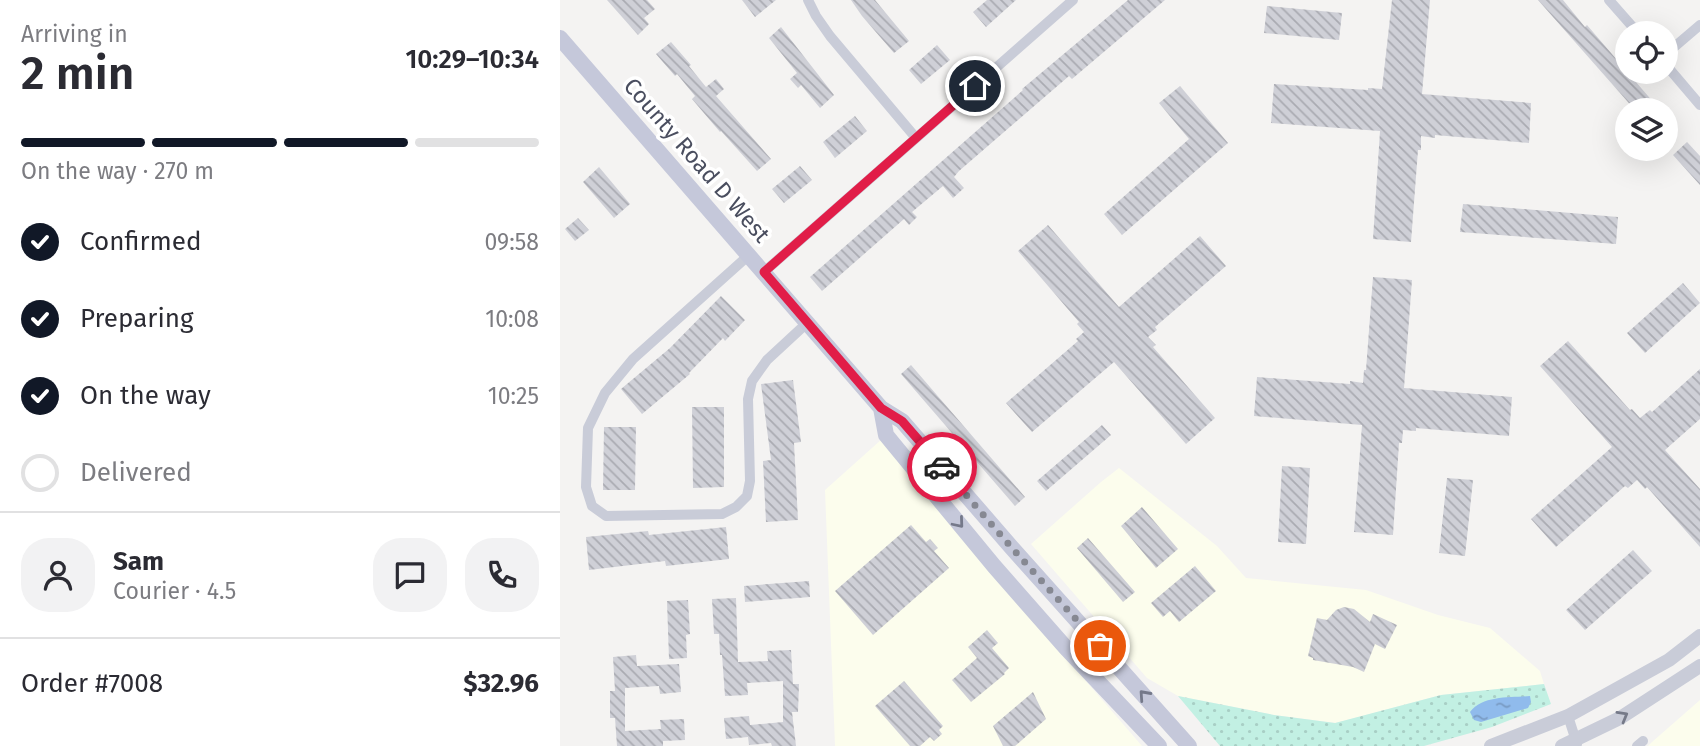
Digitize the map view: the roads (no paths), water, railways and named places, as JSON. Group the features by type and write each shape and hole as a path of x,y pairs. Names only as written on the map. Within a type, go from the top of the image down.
{"main road":[{"name":"County Road D West","path":"560,38 881,408 902,421 1189,746"},
{"name":"County Road D West","path":"881,408 886,435 1012,587 1158,746"}],"street":[{"path":"808,0 830,36 916,138"},
{"path":"764,272 1073,0"},
{"path":"1609,0 1627,21"},
{"path":"1678,44 1700,25"},
{"path":"1678,79 1700,105"},
{"path":"749,255 633,359 605,393 588,428 586,487 592,506 606,516 625,517 722,514 736,507 747,496 750,481 748,399 752,381 767,360 807,323"},
{"path":"1491,746 1568,716 1669,660 1700,636"},
{"path":"1568,716 1572,744 1620,718 1700,666"}],"water":[{"path":"1530,696 1528,708 1481,722 1474,720 1470,712 1489,700"}]}
